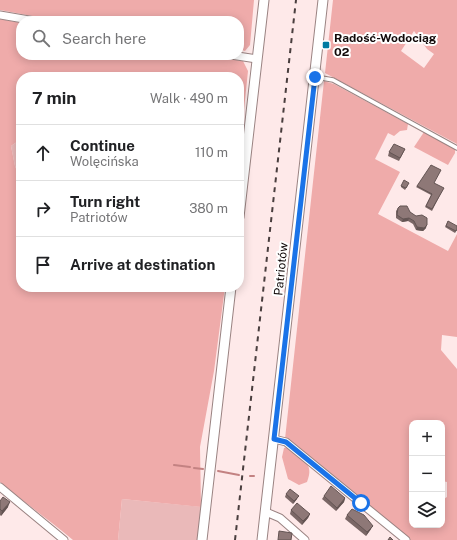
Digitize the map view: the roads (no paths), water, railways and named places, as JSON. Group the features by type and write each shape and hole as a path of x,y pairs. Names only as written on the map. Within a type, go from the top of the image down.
{"main road":[{"path":"244,173 264,0"},
{"name":"Patriotów","path":"262,540 324,0"},
{"path":"202,540 230,292"}],"street":[{"path":"0,15 16,18"},
{"path":"244,57 257,59"},
{"path":"274,439 286,442 406,540"},
{"path":"0,487 64,540"},
{"path":"266,512 280,518 305,540"}],"lane":[{"path":"315,77 333,80 457,148"}],"waterway":[{"path":"174,465 190,467"},
{"path":"194,468 203,469"},
{"path":"218,471 239,475"}],"railway":[{"path":"235,540 296,0"}],"place":[{"name":"Radość-Wodociąg 02","path":"326,45"}]}
